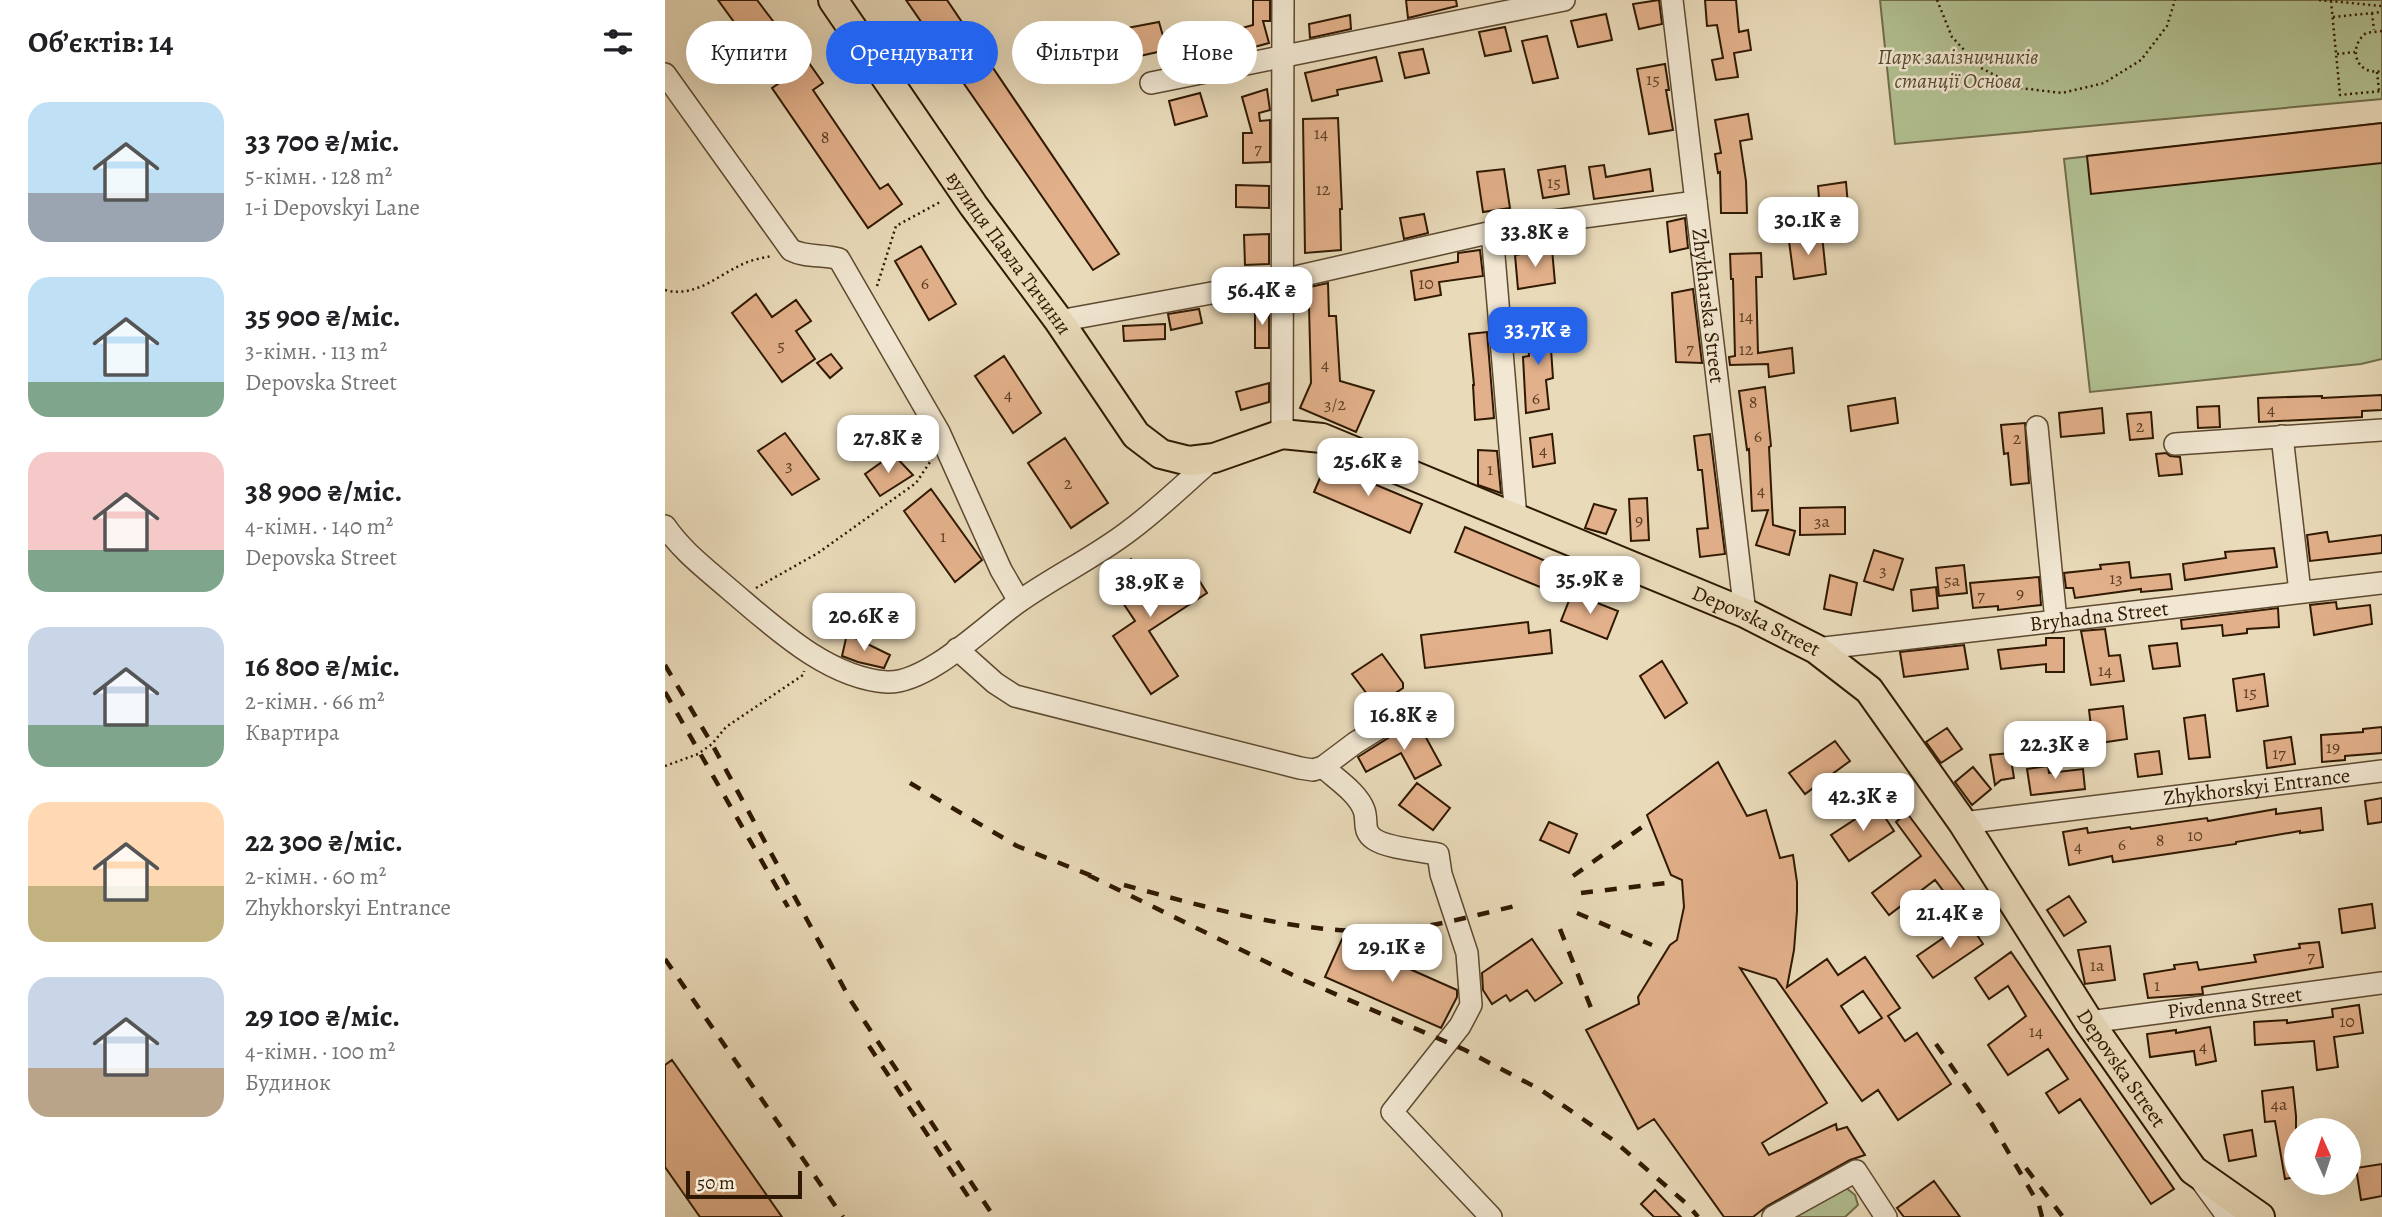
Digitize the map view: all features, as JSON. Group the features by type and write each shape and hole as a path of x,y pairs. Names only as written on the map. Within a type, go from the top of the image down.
{"main road":[{"name":"вулиця Павла Тичини","path":"833,0 973,205 1059,321 1136,435 1161,454 1189,461 1214,458"},
{"name":"Depovska Street","path":"1214,458 1282,434 1322,438 1745,613 1816,649 1869,691 1963,822 2089,1022 2193,1170 2260,1217"}],"street":[{"path":"1282,434 1283,0"},
{"path":"1151,83 1564,0"},
{"name":"Zhykharska Street","path":"1672,0 1745,613"},
{"path":"665,74 791,250 803,256 825,255 839,260 939,432 1001,570 1019,601"},
{"path":"1059,321 1282,280 1523,225 1696,202"},
{"path":"1492,232 1516,519"},
{"path":"2037,427 2056,621"},
{"path":"2175,444 2382,430"},
{"path":"2282,436 2300,592"},
{"name":"Depovska Street","path":"665,526 678,545 774,628 811,654 851,673 888,682 915,678 1019,601 1129,532 1214,458"},
{"name":"Bryhadna Street","path":"1816,649 2382,583"},
{"path":"949,655 1015,696 1275,763 1313,770 1323,767 1355,743 1405,712"},
{"path":"1323,767 1354,795 1365,811 1365,829 1374,839 1402,848 1438,854 1441,874 1467,953 1471,1005 1460,1026 1392,1112 1491,1217"},
{"name":"Zhykhorskyi Entrance","path":"1963,822 2382,771"},
{"name":"Pivdenna Street","path":"2089,1022 2382,983"},
{"path":"2193,1170 2228,1217"},
{"path":"1773,1217 1856,1171 1886,1217"}],"path":[{"path":"1937,0 1952,37 1981,68 2020,88 2062,93 2104,83 2141,60 2167,26 2175,0"},
{"path":"2319,0 2382,6"},
{"path":"2331,1 2340,95 2381,91 2380,72 2362,67 2355,52 2360,38 2374,30 2382,32"},
{"path":"2333,17 2382,12"},
{"path":"2372,13 2374,30"},
{"path":"2336,54 2355,52"},
{"path":"869,309 896,226 940,201 973,205"},
{"path":"665,290 674,292 710,285 741,264 791,250"},
{"path":"739,598 818,553 916,483 935,451 939,432"},
{"path":"665,766 698,754 712,744 726,727 803,675 806,660 811,654"}],"green space":[{"name":"Парк залізничників станції Основа","path":"1880,0 2382,0 2382,99 1895,144"},
{"path":"2382,123 2382,359 2361,364 2090,392 2064,159"},
{"path":"1844,1186 1855,1195 1858,1205 1845,1217 1787,1217"}],"building":[{"path":"718,0 757,0 773,21 733,21"},
{"path":"906,0 947,0 961,21 921,21"},
{"path":"1253,0 1270,0 1270,21 1263,21 1269,43 1257,46 1257,21 1253,21"},
{"path":"1406,0 1456,0 1457,6 1408,18"},
{"path":"1659,0 1662,24 1639,29 1633,4"},
{"path":"1705,0 1736,0 1739,32 1748,30 1751,50 1734,53 1738,77 1716,80 1712,60 1723,58 1717,25 1707,26"},
{"path":"1606,14 1612,40 1578,47 1571,21"},
{"path":"1350,15 1351,29 1310,38 1309,24"},
{"path":"1157,22 1157,52 1143,55 1143,25"},
{"path":"1505,27 1511,51 1485,56 1479,32"},
{"path":"1547,36 1558,78 1533,83 1522,41"},
{"path":"1423,49 1429,73 1405,78 1399,53"},
{"path":"1376,57 1382,81 1337,90 1338,95 1312,101 1305,73"},
{"path":"1665,64 1669,90 1666,90 1673,130 1649,134 1637,69"},
{"path":"812,67 823,83 813,90 880,189 888,184 902,204 868,228 772,88 778,84 812,84"},
{"path":"998,75 1119,254 1093,270 964,84 998,84"},
{"path":"1267,89 1270,110 1259,113 1260,121 1270,120 1270,162 1243,163 1243,133 1252,133 1242,97"},
{"path":"1200,93 1207,116 1175,125 1169,101"},
{"path":"1748,114 1752,139 1740,141 1746,181 1747,213 1721,213 1720,172 1718,173 1715,154 1721,153 1715,120"},
{"path":"1338,118 1341,250 1305,253 1303,119"},
{"path":"2382,123 2382,163 2091,194 2087,156"},
{"path":"1604,165 1606,177 1650,169 1653,191 1594,199 1589,167"},
{"path":"1565,166 1569,194 1543,198 1538,170"},
{"path":"1504,169 1510,208 1483,212 1477,172"},
{"path":"1846,182 1848,206 1820,210 1818,186"},
{"path":"1236,185 1269,186 1269,208 1236,207"},
{"path":"1424,214 1428,233 1404,239 1400,218"},
{"path":"1685,218 1688,248 1670,252 1667,222"},
{"path":"1269,234 1269,264 1245,265 1244,235"},
{"path":"1822,235 1826,274 1794,279 1789,241"},
{"path":"921,246 956,304 929,320 895,261"},
{"path":"1552,249 1555,283 1518,289 1515,255"},
{"path":"1480,250 1483,276 1439,282 1441,295 1415,300 1411,271 1458,262 1458,253"},
{"path":"1761,253 1762,277 1756,277 1758,353 1792,348 1794,373 1769,377 1768,364 1730,365 1729,357 1735,356 1730,254"},
{"path":"1328,283 1329,316 1336,316 1340,381 1374,391 1356,432 1300,408 1311,383 1309,306 1306,307 1305,288"},
{"path":"1693,289 1702,363 1676,362 1672,293"},
{"path":"756,294 772,317 796,300 811,321 796,331 815,359 782,382 732,313"},
{"path":"1255,306 1269,306 1269,348 1255,348"},
{"path":"1199,309 1202,323 1171,330 1168,314"},
{"path":"1549,320 1553,378 1546,380 1549,409 1526,413 1523,357 1529,356 1527,324"},
{"path":"1165,324 1165,339 1124,341 1123,326"},
{"path":"1487,332 1494,418 1475,420 1469,334"},
{"path":"831,354 842,368 830,378 817,363"},
{"path":"1004,356 1041,413 1013,433 975,376"},
{"path":"1269,383 1269,402 1241,410 1236,392"},
{"path":"1765,387 1771,446 1773,525 1795,531 1789,555 1756,545 1768,510 1752,511 1749,449 1747,450 1739,391"},
{"path":"2382,395 2382,410 2362,411 2362,417 2259,422 2258,398"},
{"path":"1895,398 1898,423 1851,431 1848,406"},
{"path":"2219,406 2220,427 2198,428 2197,407"},
{"path":"2102,408 2104,433 2061,437 2059,413"},
{"path":"2151,412 2153,438 2130,440 2127,414"},
{"path":"2025,423 2029,483 2011,485 2008,453 2004,454 2001,425"},
{"path":"785,433 819,479 792,495 758,451"},
{"path":"1552,434 1555,463 1533,467 1530,438"},
{"path":"1710,434 1725,554 1700,557 1697,529 1708,528 1702,470 1698,470 1694,436"},
{"path":"1065,438 1108,503 1071,528 1028,463"},
{"path":"1478,450 1497,451 1501,493 1478,485"},
{"path":"2166,453 2180,457 2182,474 2159,476 2156,454"},
{"path":"893,454 913,475 880,496 865,474"},
{"path":"1326,464 1422,504 1410,533 1314,492"},
{"path":"931,489 982,560 955,582 904,511"},
{"path":"1647,498 1649,540 1631,541 1629,499"},
{"path":"1594,504 1616,510 1606,534 1585,528"},
{"path":"1845,507 1845,534 1800,535 1800,508"},
{"path":"1465,527 1567,570 1557,594 1455,552"},
{"path":"2327,532 2329,542 2382,535 2382,553 2310,561 2307,535"},
{"path":"2274,548 2277,567 2185,580 2183,564 2226,558 2225,552"},
{"path":"1874,550 1903,559 1893,590 1864,581"},
{"path":"1131,559 1155,594 1192,569 1207,593 1149,631 1178,676 1151,694 1113,636 1135,621 1105,576"},
{"path":"2129,562 2131,578 2170,574 2172,589 2141,592 2141,589 2075,598 2073,588 2066,588 2064,573 2101,569 2100,565"},
{"path":"1964,565 1967,593 1939,596 1936,568"},
{"path":"1830,575 1857,583 1851,615 1824,609"},
{"path":"2039,577 2041,605 1998,610 1998,606 1973,608 1970,583"},
{"path":"1936,587 1938,608 1913,611 1911,590"},
{"path":"1572,593 1618,611 1607,639 1561,621"},
{"path":"2336,602 2337,609 2370,605 2372,624 2314,635 2310,605"},
{"path":"2278,608 2279,627 2247,629 2247,633 2223,636 2222,625 2182,629 2181,620"},
{"path":"1528,622 1529,633 1550,630 1552,653 1425,668 1421,635"},
{"path":"2105,629 2109,656 2120,655 2124,681 2091,685 2081,631"},
{"path":"847,634 890,655 884,668 842,656"},
{"path":"2046,638 2064,638 2064,672 2046,672 2046,664 2001,669 1998,650 2046,645"},
{"path":"2177,643 2180,666 2153,669 2149,646"},
{"path":"1964,645 1968,669 1904,677 1900,652"},
{"path":"1382,654 1403,683 1403,688 1376,706 1352,674"},
{"path":"1662,661 1687,703 1665,718 1640,676"},
{"path":"2264,674 2268,706 2237,711 2233,679"},
{"path":"2123,706 2127,739 2093,744 2089,710"},
{"path":"2205,715 2210,757 2189,759 2184,718"},
{"path":"1418,723 1441,765 1415,779 1401,753 1366,772 1358,757"},
{"path":"2382,727 2382,753 2345,756 2345,760 2322,762 2321,735 2363,732 2363,729"},
{"path":"1947,728 1962,749 1941,763 1926,742"},
{"path":"2291,737 2295,764 2267,768 2264,741"},
{"path":"1835,741 1850,761 1805,794 1789,773"},
{"path":"2159,751 2162,774 2138,777 2135,754"},
{"path":"2010,753 2014,778 2001,780 1995,785 1990,755"},
{"path":"1718,762 1747,816 1766,810 1780,858 1793,855 1797,911 1794,950 1787,987 1827,959 1838,975 1865,957 1900,1008 1888,1016 1905,1041 1917,1033 1951,1084 1898,1120 1878,1090 1862,1101 1776,979 1740,968 1827,1103 1762,1143 1769,1155 1836,1124 1837,1130 1847,1127 1865,1155 1850,1160 1767,1206 1753,1217 1724,1217 1654,1119 1638,1129 1586,1030 1639,1004 1638,997 1670,945 1677,940 1684,907 1682,880 1671,875 1647,815","holes":["1863,991 1882,1018 1859,1033 1841,1006"]},
{"path":"2048,766 2049,773 2083,769 2085,789 2031,795 2027,769"},
{"path":"1973,767 1991,789 1972,805 1955,782"},
{"path":"1417,783 1450,808 1433,830 1399,805"},
{"path":"2382,798 2382,822 2368,824 2365,801"},
{"path":"1877,805 1894,831 1849,861 1831,835"},
{"path":"2321,808 2323,830 2300,831 2236,844 2113,862 2112,856 2069,865 2063,832 2087,828 2088,833 2131,829 2207,818 2208,821 2276,809 2276,814"},
{"path":"1907,813 1965,891 1951,901 1935,880 1889,915 1872,893 1921,856 1896,822"},
{"path":"1549,822 1577,834 1569,853 1540,840"},
{"path":"2069,896 2086,922 2064,936 2047,910"},
{"path":"2372,904 2375,928 2342,933 2339,909"},
{"path":"1968,921 1983,944 1933,978 1917,956"},
{"path":"1342,939 1457,990 1457,997 1441,1028 1325,977"},
{"path":"1532,939 1562,983 1535,1001 1527,990 1510,1001 1506,995 1492,1004 1483,990 1482,973"},
{"path":"2319,942 2323,967 2202,987 2203,994 2148,998 2144,974 2175,969 2174,965 2197,962 2199,970 2256,962 2254,955 2300,948 2299,944"},
{"path":"2110,946 2115,980 2085,984 2078,950"},
{"path":"2011,952 2174,1189 2151,1204 2080,1099 2059,1113 2046,1093 2068,1079 2048,1049 2008,1075 1988,1045 2026,1016 2008,986 1989,999 1975,978"},
{"path":"2359,1005 2363,1033 2334,1037 2338,1067 2317,1070 2314,1041 2255,1045 2254,1022 2287,1020 2287,1023 2333,1017 2332,1009"},
{"path":"2210,1027 2216,1061 2196,1065 2194,1051 2150,1057 2147,1034 2176,1030 2176,1033"},
{"path":"672,1060 782,1217 700,1217 665,1167 665,1065"},
{"path":"2293,1087 2296,1118 2284,1118 2284,1173 2275,1121 2265,1122 2262,1091"},
{"path":"2252,1130 2256,1156 2229,1161 2224,1135"},
{"path":"2382,1164 2382,1196 2361,1200 2361,1167"},
{"path":"1934,1181 1960,1217 1904,1217 1897,1208"},
{"path":"1655,1190 1681,1217 1654,1217 1641,1204"}],"railway":[{"path":"665,665 712,744 851,1001 994,1217"},
{"path":"665,692 788,907"},
{"path":"910,783 1017,846 1097,878"},
{"path":"1573,876 1642,827"},
{"path":"1088,875 1303,980 1465,1050 1541,1090 1613,1140 1688,1205 1698,1217"},
{"path":"1581,893 1675,882"},
{"path":"1124,885 1247,916 1341,930 1408,929 1515,906"},
{"path":"1577,913 1652,945"},
{"path":"1560,929 1591,1008"},
{"path":"1383,949 1450,930"},
{"path":"665,959 843,1217"},
{"path":"1936,1044 1992,1124 2039,1205 2042,1217"},
{"path":"869,1046 971,1201"},
{"path":"2026,1168 2063,1217"}]}
